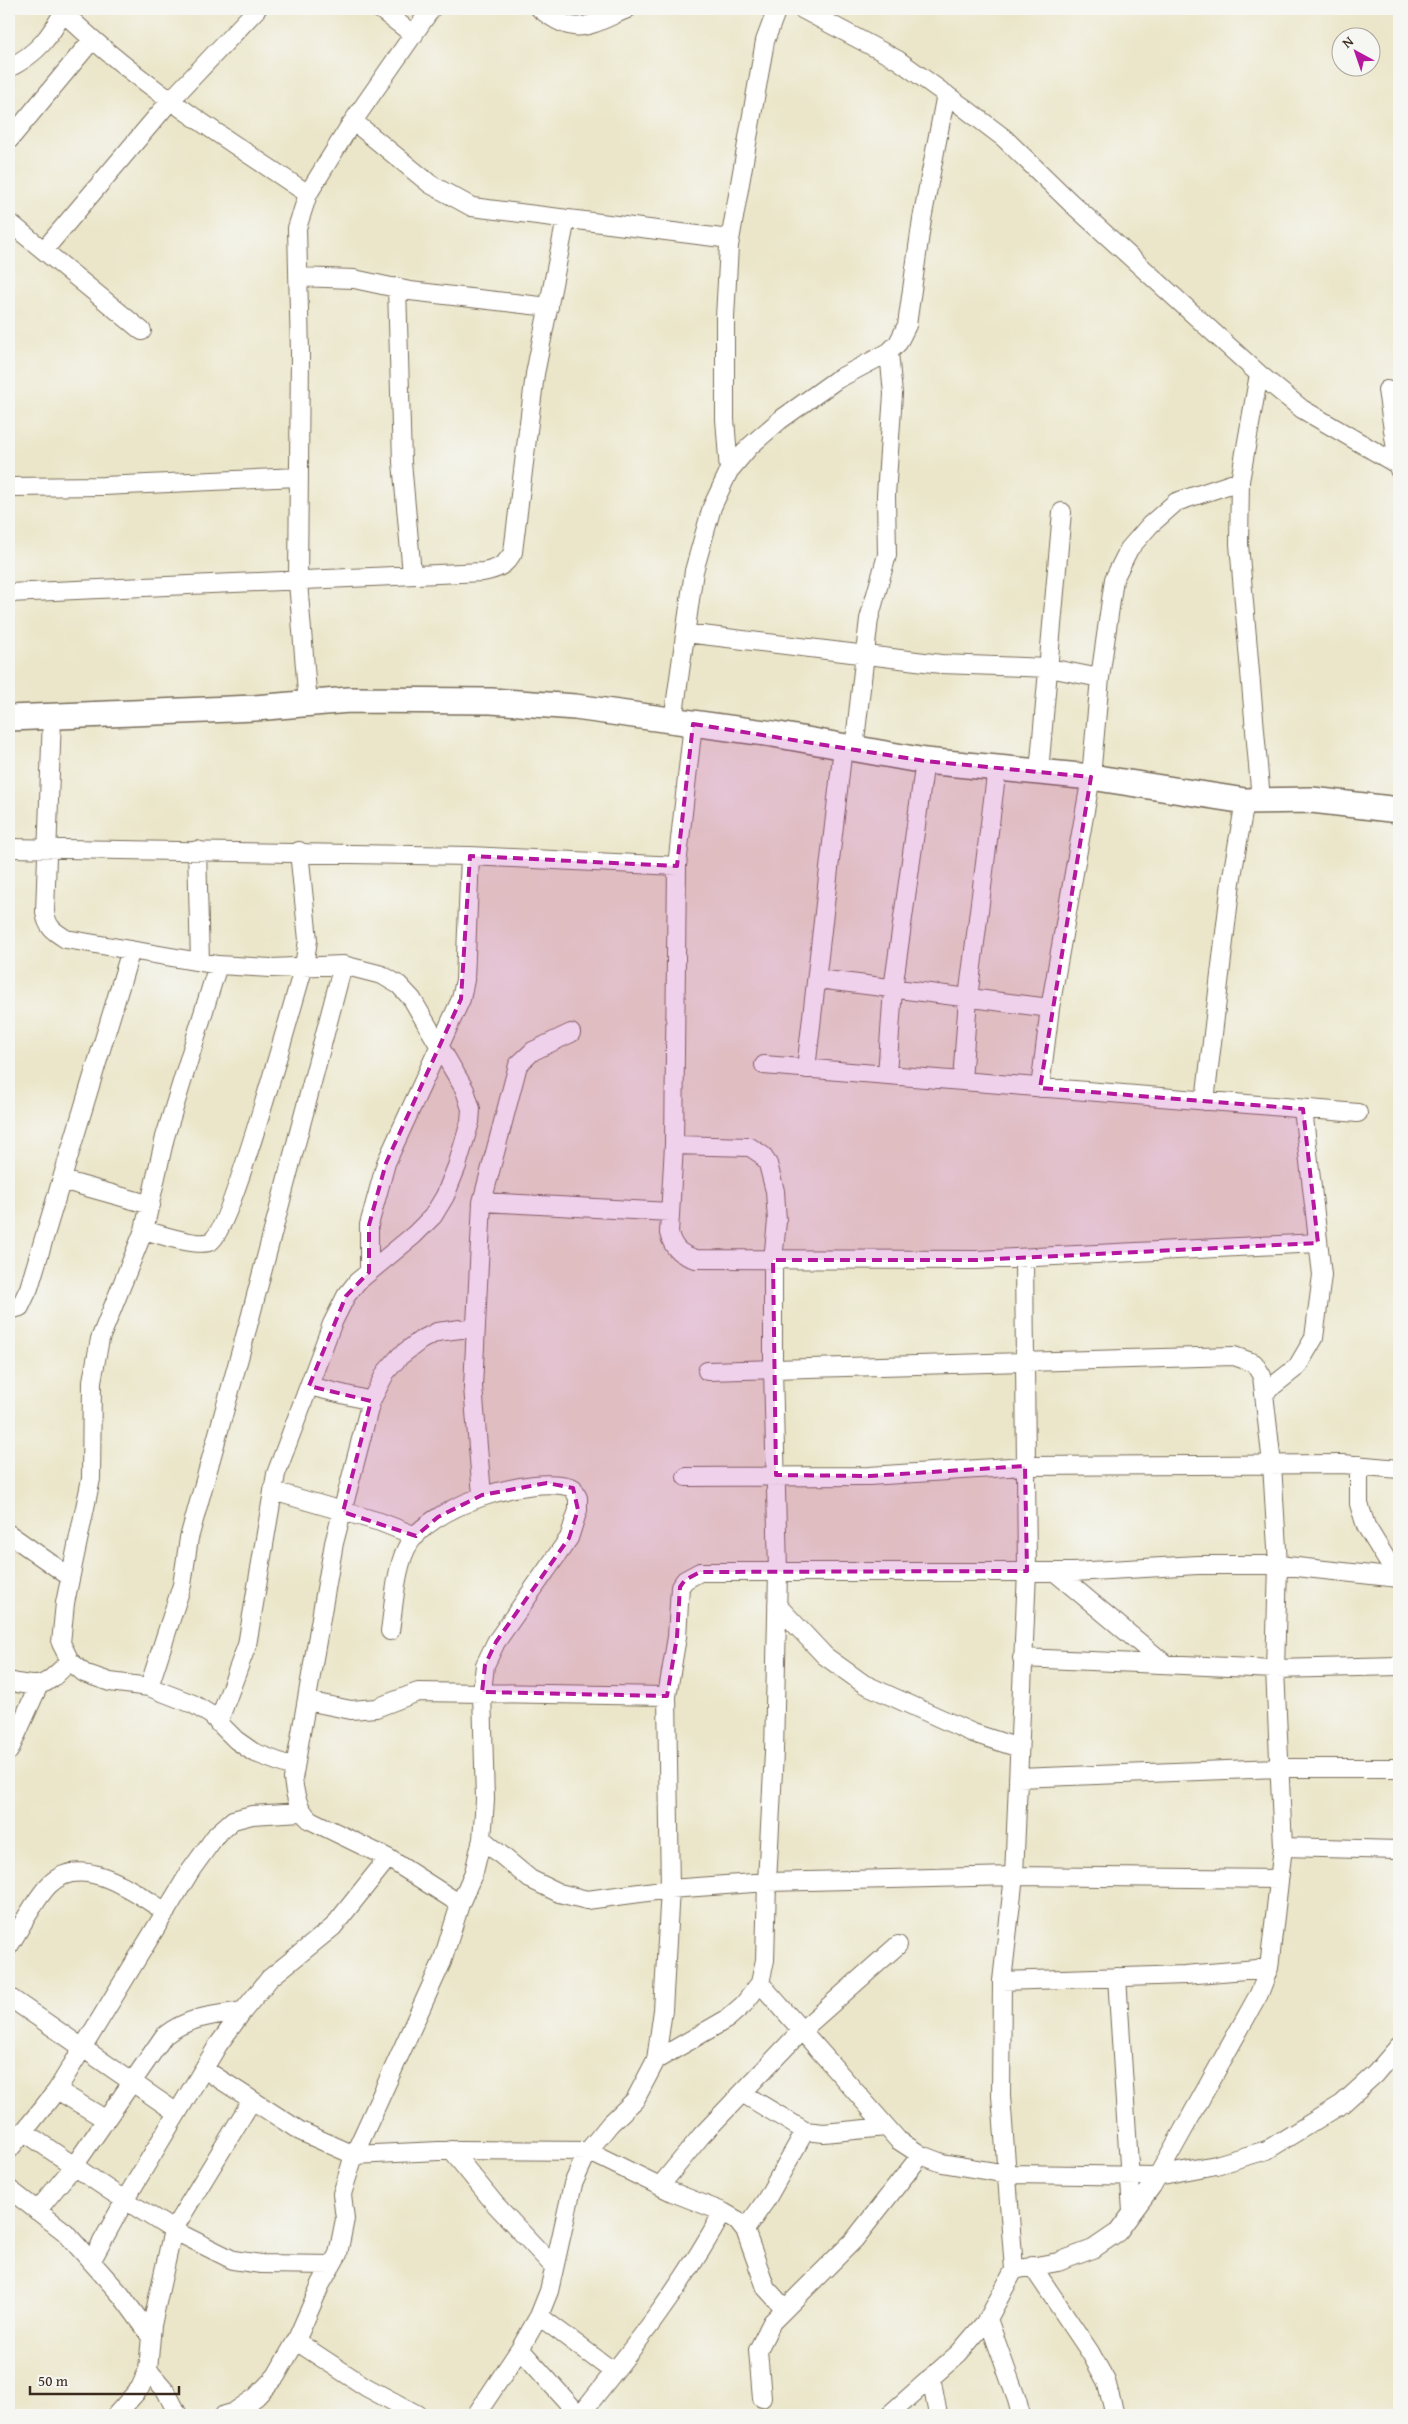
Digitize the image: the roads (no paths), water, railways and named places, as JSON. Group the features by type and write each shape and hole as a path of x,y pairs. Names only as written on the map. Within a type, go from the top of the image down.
{"street":[{"path":"44,250 170,101 257,9"},
{"path":"380,9 414,35"},
{"path":"308,704 298,582 300,354 297,228 308,194 353,121 431,9"},
{"path":"540,9 556,21 569,27 580,28 627,9"},
{"path":"729,472 725,410 725,317 730,239 765,41 777,9"},
{"path":"802,9 898,60 1004,138 1070,202 1260,374 1302,409 1399,468"},
{"path":"9,68 28,58 47,40 64,10 92,40 170,101 308,194"},
{"path":"9,140 92,40"},
{"path":"946,94 922,219 907,325 898,342 889,352 836,380 780,420 750,446 729,472 712,507 694,571 686,633 677,866 674,1145 669,1233 671,1241 680,1253 696,1259 773,1260 976,1260 1318,1243"},
{"path":"353,121 430,184 472,207 730,239"},
{"path":"9,593 298,582 412,574 483,572 495,570 507,562 513,552 535,374 566,219"},
{"path":"9,222 142,331"},
{"path":"298,277 354,279 410,291 549,307"},
{"path":"397,287 402,462 412,574"},
{"path":"806,1068 848,748 865,656 869,620 887,555 886,495 893,394 889,352"},
{"path":"1205,1101 1231,882 1253,800 1239,544 1240,481 1260,374"},
{"path":"1387,390 1399,468"},
{"path":"9,487 103,486 298,477"},
{"path":"1040,1088 1050,1008 1091,777 1100,678 1114,579 1129,549 1150,524 1176,502 1240,481"},
{"path":"1039,772 1062,512"},
{"path":"686,633 941,664 1049,668 1100,678"},
{"path":"9,718 255,708 376,700 491,701 575,707 772,734 925,762 1091,777 1253,800 1312,800 1399,810"},
{"path":"52,717 45,912 47,924 52,931 66,939 218,965 270,968 343,965 382,975 399,985 412,999 466,1090 471,1110 470,1122 458,1166 445,1196 433,1216 369,1272 346,1296 332,1324 276,1474 247,1645 218,1723"},
{"path":"887,1075 893,989 925,762"},
{"path":"962,1081 968,998 997,768"},
{"path":"9,848 470,856 677,866"},
{"path":"196,850 200,962"},
{"path":"144,1230 201,1244 211,1241 220,1232 240,1178 304,966 308,940 299,852"},
{"path":"369,1272 369,1226 386,1163 459,1006 465,980 470,856"},
{"path":"9,1310 20,1307 25,1301 131,950"},
{"path":"218,965 165,1137 144,1230 100,1339 92,1381 91,1479 70,1577 61,1643 70,1661 84,1673 110,1682 149,1687 193,1704 253,1752 295,1768"},
{"path":"149,1687 182,1585 189,1538 249,1322 343,965"},
{"path":"818,979 1050,1008"},
{"path":"482,1495 473,1387 482,1202 518,1065 533,1051 571,1033"},
{"path":"764,1065 1358,1113"},
{"path":"1264,1393 1297,1367 1314,1338 1322,1275 1303,1109"},
{"path":"656,2060 727,2019 744,2004 760,1983 765,1960 774,1752 778,1571 773,1369 773,1260 777,1221 775,1191 768,1164 762,1155 750,1147 674,1145"},
{"path":"62,1180 151,1205"},
{"path":"482,1202 670,1212"},
{"path":"888,2415 959,2353 988,2319 1014,2270 1001,2096 1002,1981 1014,1876 1027,1571 1024,1258"},
{"path":"460,1904 388,1858 318,1826 301,1812 294,1792 295,1768 334,1543 344,1512 371,1402 386,1372 400,1356 421,1340 437,1332 476,1327"},
{"path":"707,1371 1026,1360 1234,1356 1247,1359 1258,1368 1264,1393 1272,1464 1278,1565 1275,1669 1283,1847 1269,1968 1259,1994 1157,2176 1118,2232 1093,2249 1058,2262 1014,2270"},
{"path":"309,1386 371,1402"},
{"path":"686,1477 776,1475 869,1476 1025,1466 1272,1464 1359,1465 1399,1469"},
{"path":"1359,1465 1360,1504 1366,1526 1399,1578"},
{"path":"224,2415 234,2412 256,2397 276,2376 296,2341 340,2245 345,2219 342,2194 354,2155 442,1962 460,1904 474,1872 482,1839 485,1800 482,1692 485,1665 496,1642 569,1538 578,1510 578,1498 573,1488 562,1484 547,1483 482,1495 438,1517 416,1536 407,1547 402,1561 390,1631"},
{"path":"273,1491 380,1522 416,1536"},
{"path":"9,1534 70,1577"},
{"path":"476,2415 520,2349 539,2316 549,2291 572,2184 588,2151 610,2124 635,2100 656,2060 663,2010 670,1889 667,1696 677,1637 680,1587 685,1580 700,1572 1056,1572 1198,1565 1278,1565 1399,1578"},
{"path":"1056,1572 1165,1664"},
{"path":"777,1605 825,1656 864,1684 973,1733 1019,1748"},
{"path":"1022,1658 1275,1669 1399,1666"},
{"path":"9,1681 38,1686 47,1684 70,1661"},
{"path":"9,1751 38,1686"},
{"path":"307,1701 351,1710 376,1708 418,1692 667,1696"},
{"path":"1018,1778 1279,1768 1399,1768"},
{"path":"9,2150 57,2090 192,1870 217,1834 233,1820 252,1815 301,1812"},
{"path":"482,1839 530,1879 559,1894 587,1900 670,1889 767,1882 1014,1876 1278,1879"},
{"path":"1283,1847 1399,1850"},
{"path":"92,2260 177,2113 243,2011 270,1978 333,1927 388,1858"},
{"path":"9,1946 49,1885 62,1876 81,1872 108,1878 166,1912"},
{"path":"660,2186 701,2136 801,2031 898,1946"},
{"path":"1002,1981 1185,1975 1269,1968"},
{"path":"1117,1977 1132,2212"},
{"path":"760,1983 898,2140 921,2155 942,2163 1007,2174 1157,2176 1216,2166 1267,2150 1342,2104 1375,2074 1399,2046"},
{"path":"9,1997 177,2113"},
{"path":"37,2211 74,2166 130,2082 164,2036 179,2024 212,2015 243,2011"},
{"path":"204,2069 300,2131 354,2155 451,2150 588,2151 660,2186 723,2212 736,2220 745,2230 766,2288 785,2309"},
{"path":"57,2090 105,2119"},
{"path":"742,2092 805,2132 824,2133 886,2127"},
{"path":"116,2415 140,2388 148,2370 151,2336 173,2230 252,2100"},
{"path":"23,2131 173,2230 233,2260 262,2264 332,2265"},
{"path":"745,2230 766,2200 805,2132"},
{"path":"451,2150 495,2204 554,2267"},
{"path":"762,2398 758,2350 772,2322 854,2240 921,2155"},
{"path":"9,2189 65,2232 92,2260 121,2295 151,2336"},
{"path":"520,2349 579,2415 650,2328 695,2262 723,2212"},
{"path":"1032,2266 1102,2374 1115,2415"},
{"path":"539,2316 614,2372"},
{"path":"988,2319 1021,2415"},
{"path":"296,2341 366,2387 418,2415"},
{"path":"148,2370 166,2391 178,2415"},
{"path":"931,2377 938,2415"}]}
